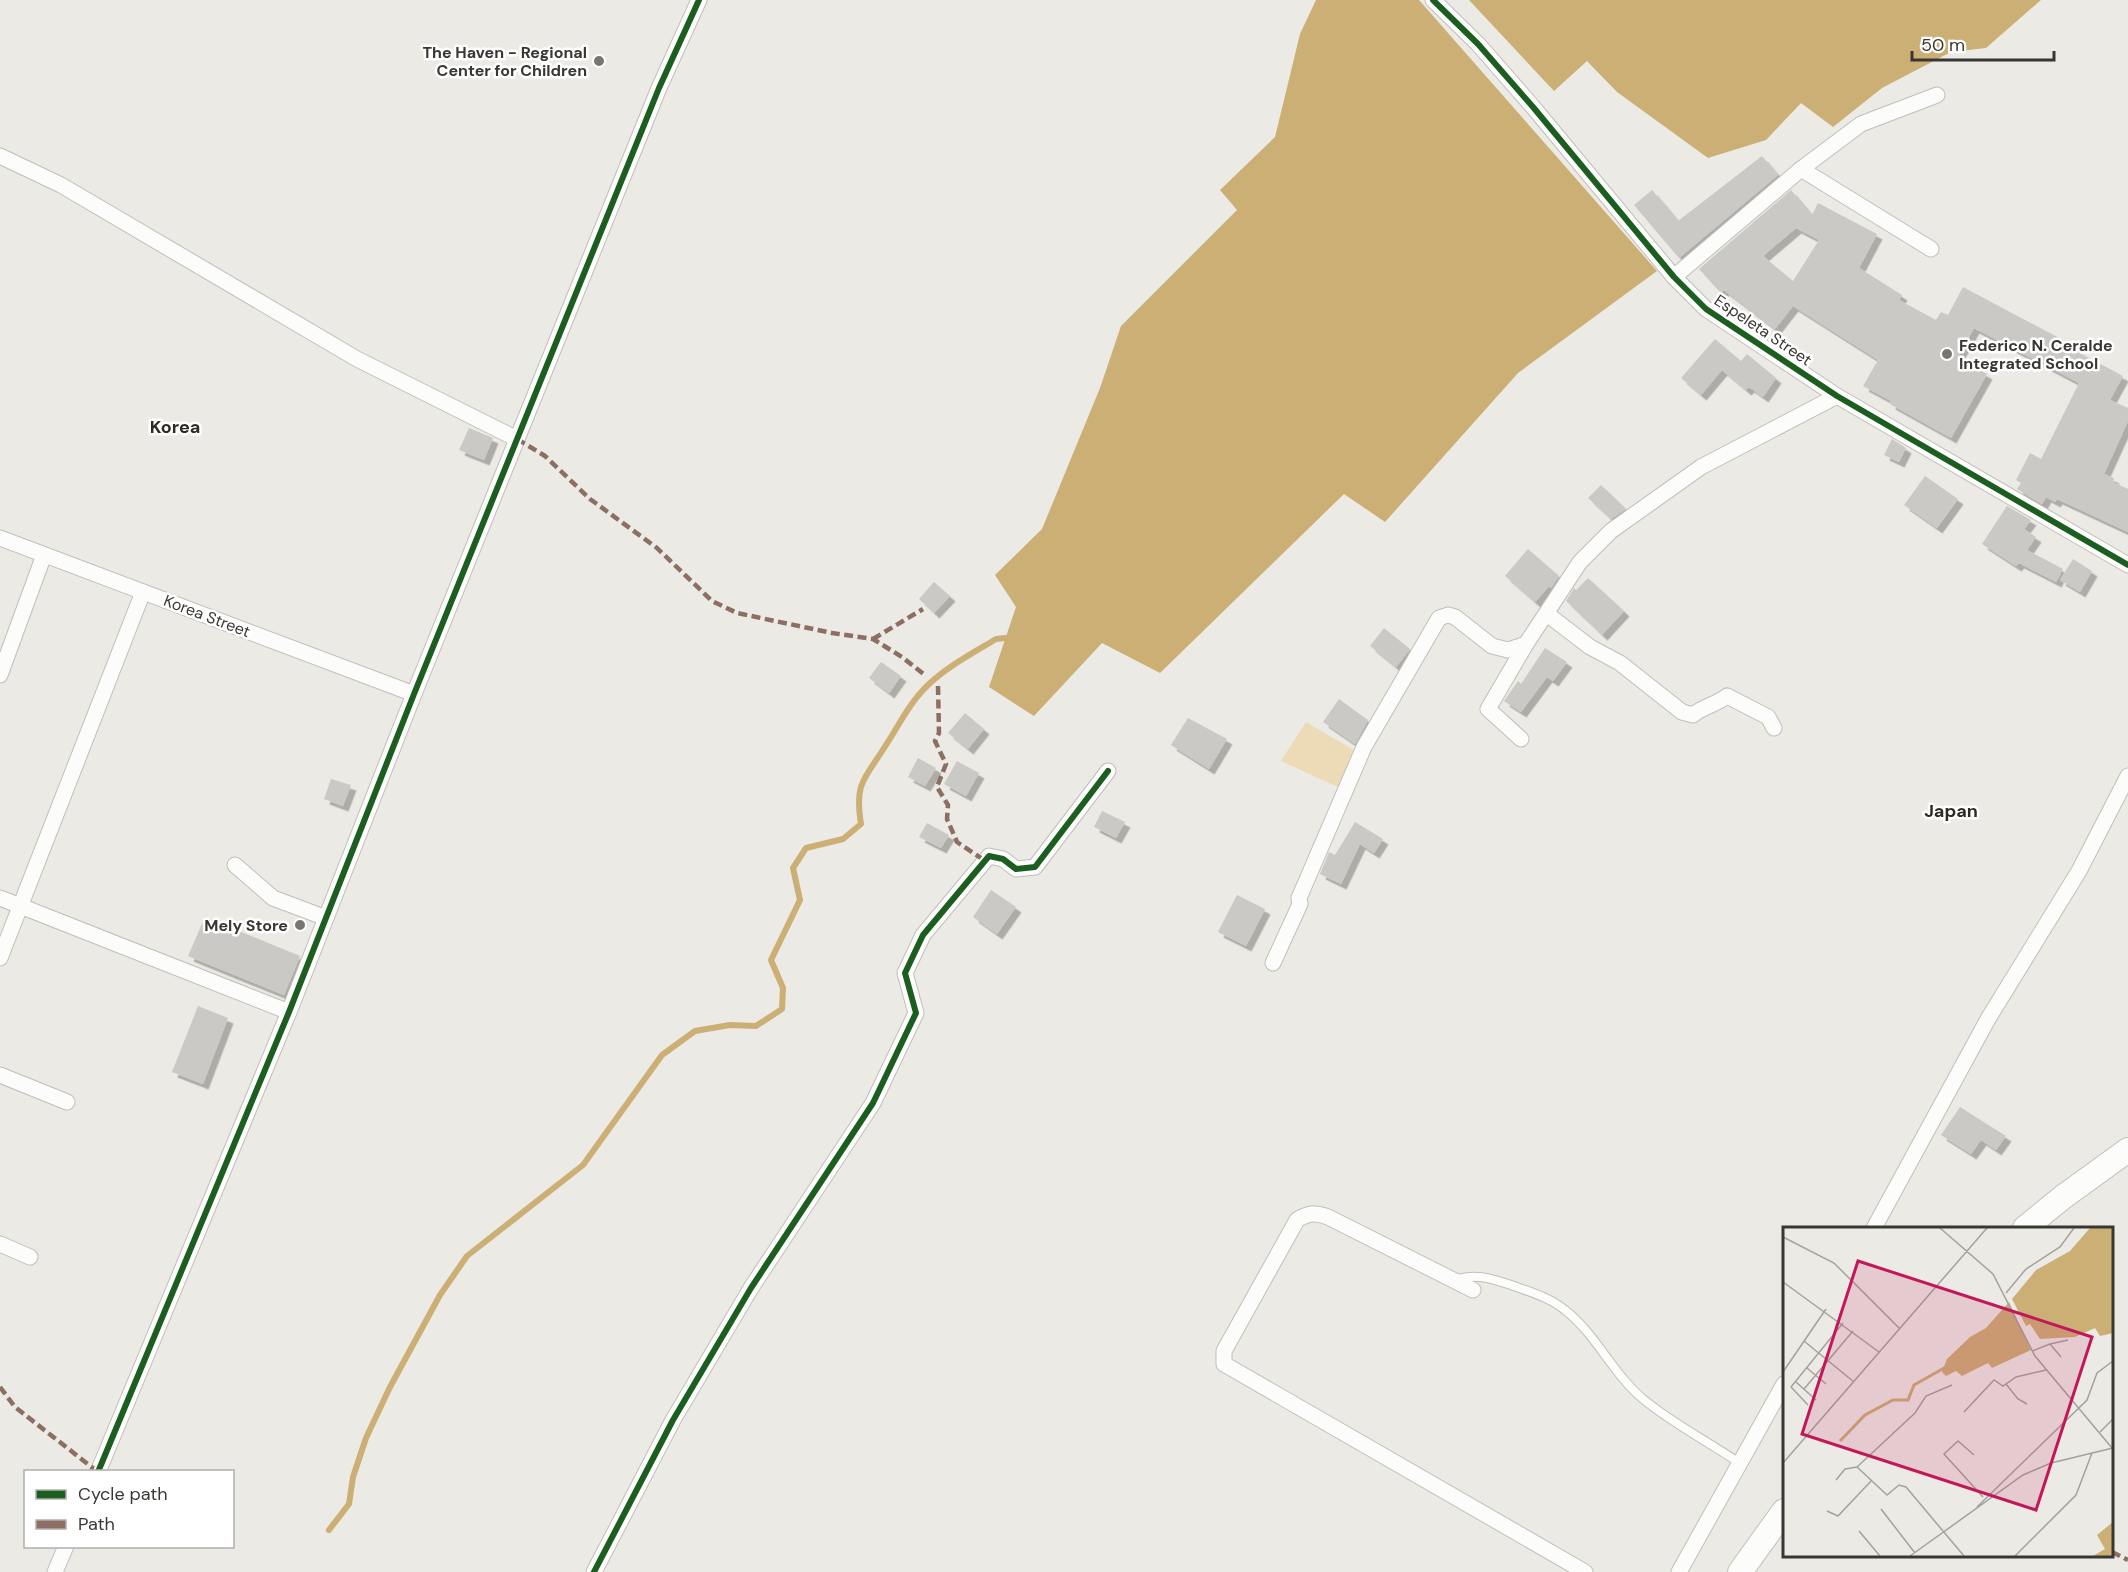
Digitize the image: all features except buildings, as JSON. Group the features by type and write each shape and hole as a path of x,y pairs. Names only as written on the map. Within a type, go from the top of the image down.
{"main road":[{"path":"2026,1227 2128,1150"},
{"path":"1740,1572 1783,1514"}],"street":[{"path":"99,1470 290,1012 414,694 659,88 699,0"},
{"name":"Espeleta Street","path":"1433,0 1478,44 1674,277 1706,309 1837,396 2128,565"},
{"path":"1674,277 1801,169 1861,124 1937,95"},
{"path":"0,156 61,184 357,359 518,439"},
{"path":"1801,169 1931,249"},
{"path":"1521,739 1488,709 1526,644 1580,562 1611,531 1701,467 1837,396"},
{"name":"Korea Street","path":"0,538 414,694"},
{"path":"0,675 44,555"},
{"path":"0,958 22,907 142,592"},
{"path":"1547,614 1590,647 1620,663 1682,711 1693,715 1701,708 1714,706 1727,696 1768,717 1774,728"},
{"path":"1272,963 1300,904 1299,898 1364,747 1439,618 1448,615 1455,617 1492,646 1508,650 1526,644"},
{"path":"594,1572 673,1420 745,1298 873,1103 916,1013 905,973 922,935 989,856 1003,859 1016,869 1035,867 1108,771"},
{"path":"1875,1227 1988,1019 2079,871 2128,776"},
{"path":"235,865 273,898 326,918"},
{"path":"0,898 290,1012"},
{"path":"0,1074 67,1102"},
{"path":"1473,1290 1328,1217 1319,1214 1304,1216 1297,1220 1224,1351 1224,1364 1585,1572"},
{"path":"0,1244 30,1257"},
{"path":"1679,1572 1738,1462 1783,1387"},
{"path":"55,1572 65,1548"}],"lane":[{"path":"1453,1280 1466,1276 1483,1276 1544,1297 1564,1309 1580,1323 1621,1378 1644,1400 1738,1462"}],"shaded area":[{"path":"1316,0 1419,0 1657,271 1518,373 1385,522 1344,494 1160,673 1102,643 1034,716 989,687 1016,607 995,575 1042,529 1100,388 1121,326 1237,210 1220,190 1275,137 1300,34"},
{"path":"1469,0 2041,0 1986,48 1951,52 1882,88 1833,127 1801,103 1766,140 1708,158 1617,92 1587,61 1554,91"},
{"path":"1306,722 1367,758 1351,793 1281,761"}],"waterway":[{"path":"329,1530 349,1504 353,1477 366,1438 390,1387 440,1295 467,1256 583,1165 662,1055 695,1031 730,1025 756,1026 782,1009 783,988 771,960 800,900 793,868 806,848 843,839 861,824 859,799 863,782 905,714 922,692 936,678 961,660 996,639 1005,638"}],"marked path":[{"path":"517,439 545,456 590,499 657,548 712,601 737,613 832,633 873,639 902,657 926,676"},
{"path":"873,639 923,609"},
{"path":"938,686 939,733 935,741 946,764 937,787 948,805 947,819 957,842 984,860"},
{"path":"0,1387 15,1407 95,1470"},
{"path":"2113,1552 2128,1560"}],"cycle path":[{"path":"99,1470 289,1012 414,694 659,88 699,0"},
{"path":"1433,0 1478,44 1674,277 1706,309 1837,396 2128,565"},
{"path":"594,1572 673,1420 751,1288 873,1103 916,1013 905,973 923,935 989,856 1003,859 1016,869 1035,867 1108,771"}],"place":[{"name":"The Haven - Regional Center for Children","path":"599,61"},
{"name":"Federico N. Ceralde Integrated School","path":"1947,354"},
{"name":"Mely Store","path":"300,925"}],"district":[{"name":"Korea","path":"175,427"},
{"name":"Japan","path":"1951,811"}]}
